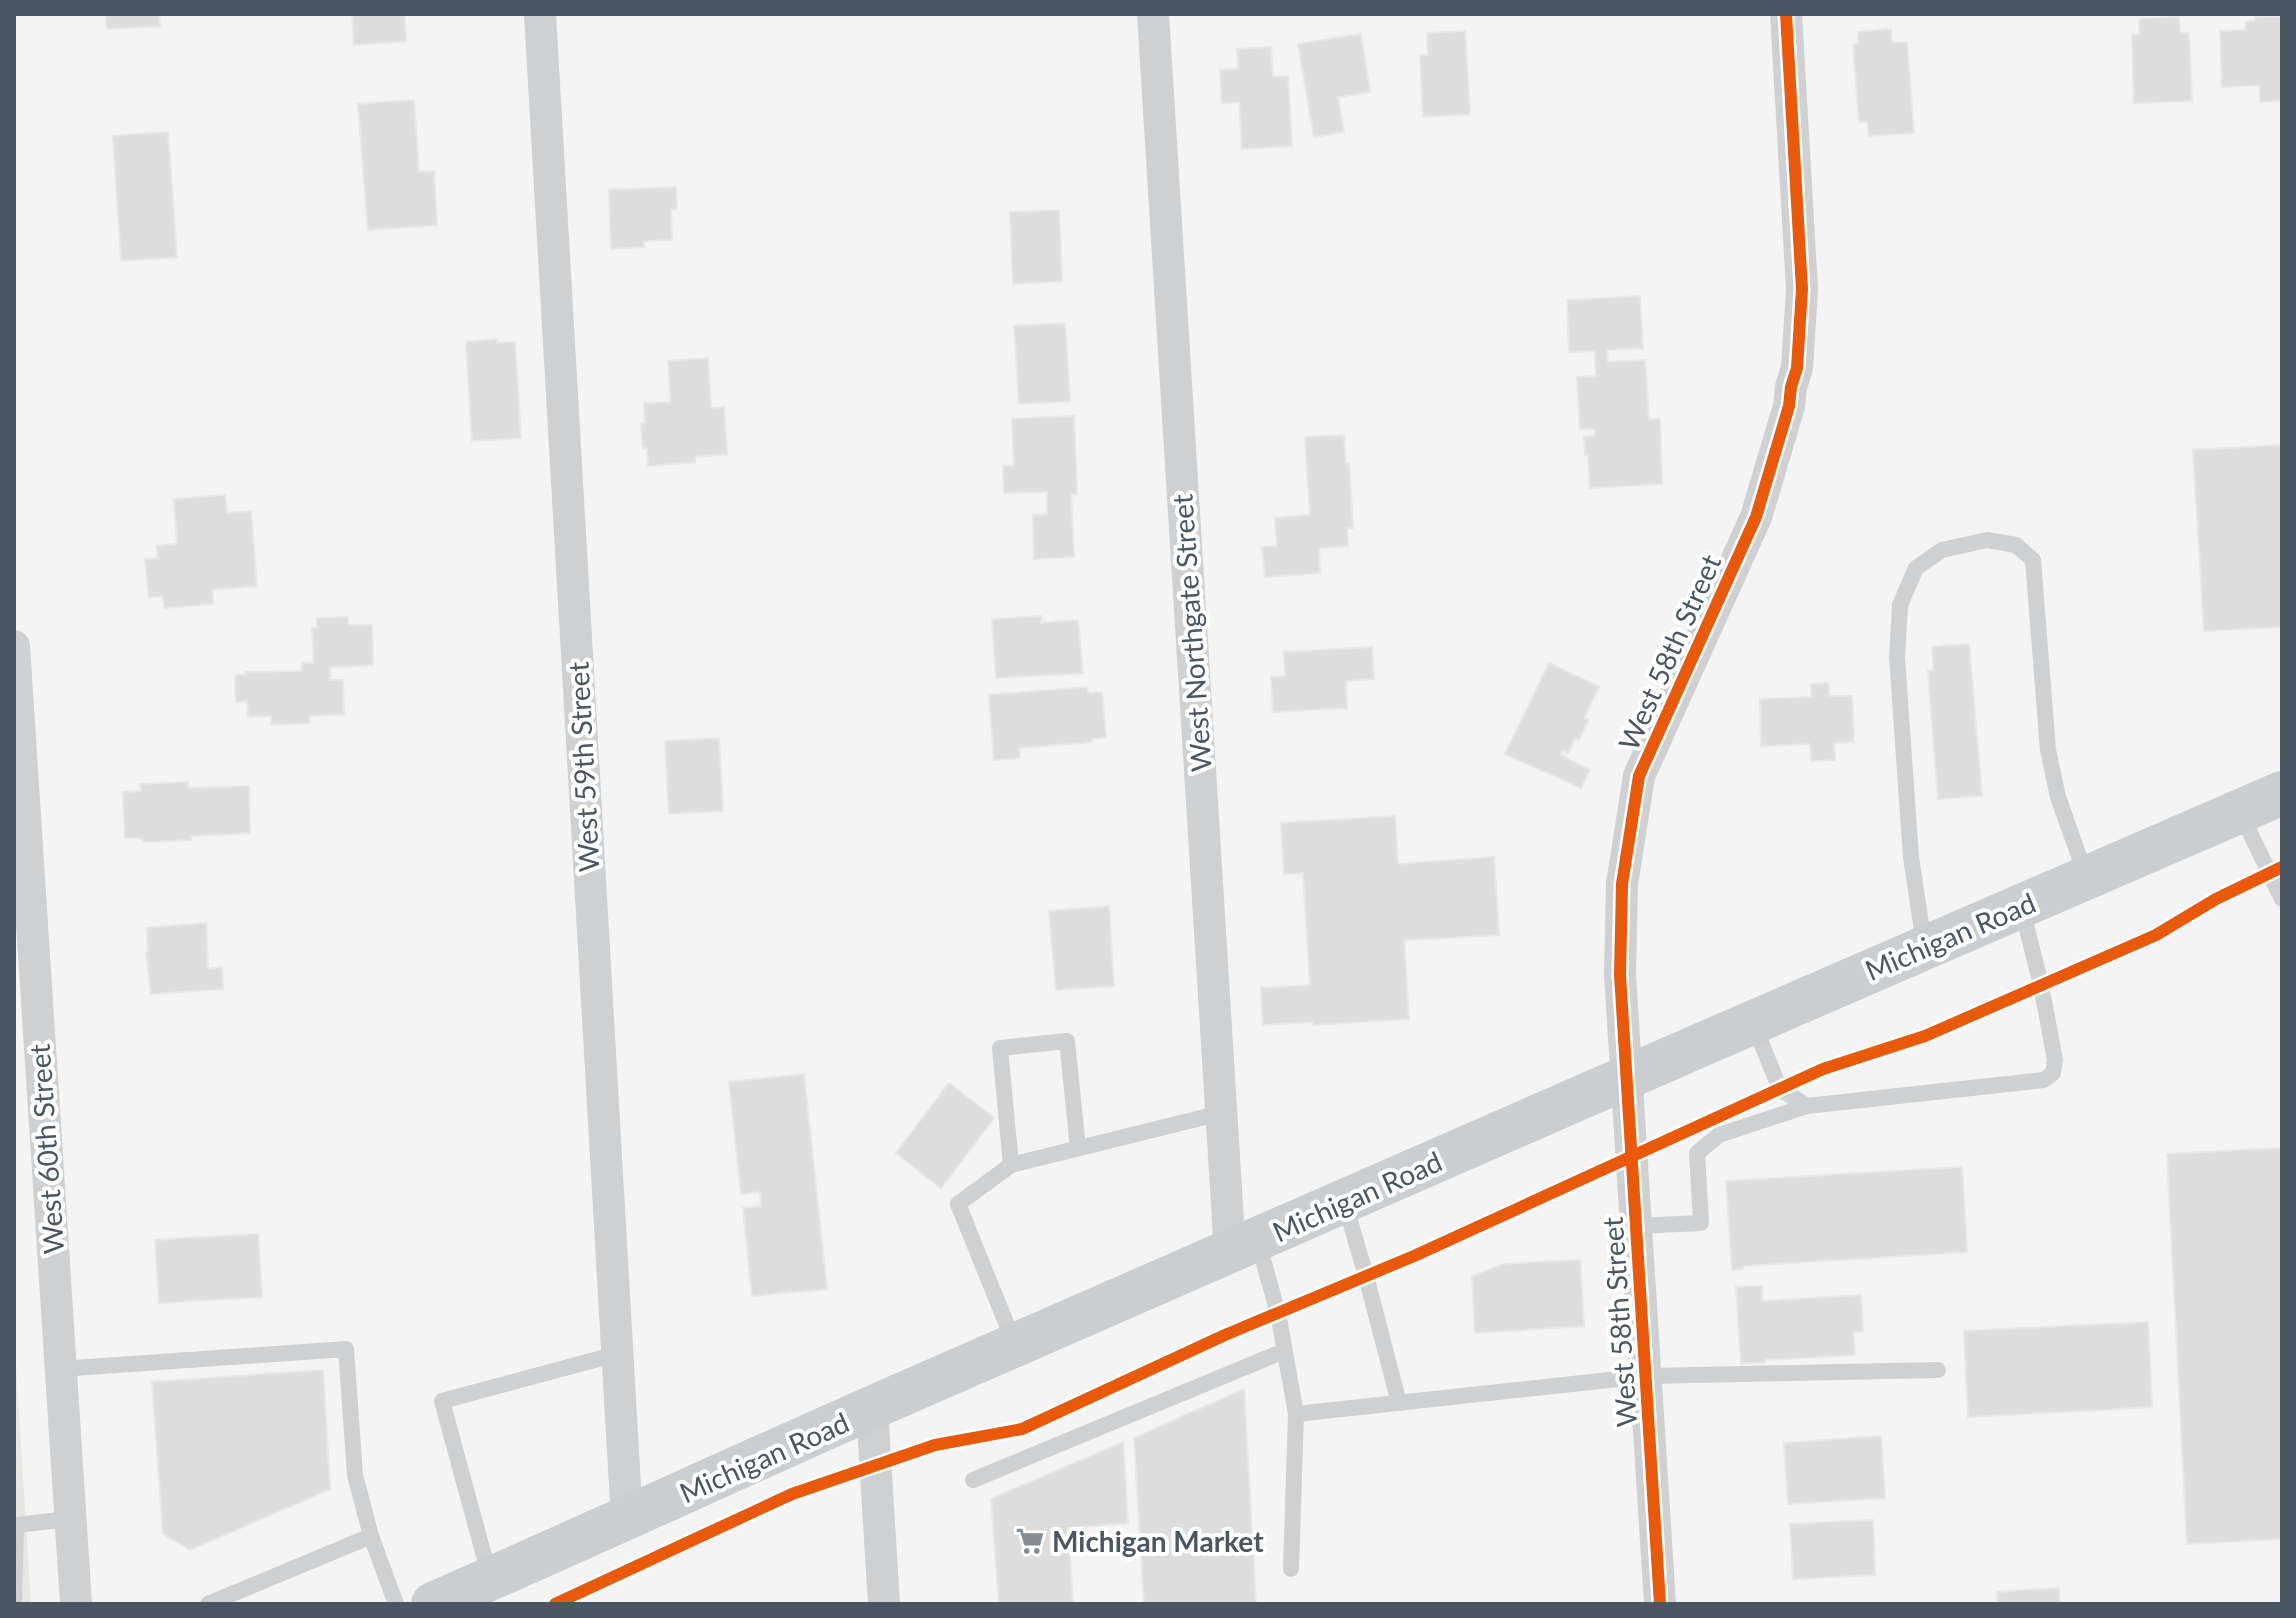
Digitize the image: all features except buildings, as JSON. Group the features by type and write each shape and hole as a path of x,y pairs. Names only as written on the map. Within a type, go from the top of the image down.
{"main road":[{"name":"Michigan Road","path":"433,1604 1628,1076 2282,793"}],"street":[{"name":"West 59th Street","path":"540,14 627,1520"},
{"name":"West Northgate Street","path":"1153,14 1221,1113 1244,1246"},
{"name":"West 58th Street","path":"1660,1604 1620,975 1621,918 1627,844 1639,776 1756,517 1797,368 1802,289 1786,14"},
{"name":"West 60th Street","path":"14,646 76,1604"},
{"path":"872,1408 884,1604"}],"lane":[{"path":"1925,947 1911,857 1897,657 1900,605 1916,568 1942,550 1987,540 2016,545 2033,560 2048,750 2058,797 2087,877"},
{"path":"2239,811 2282,899"},
{"path":"1637,1226 1701,1223 1697,1153 1719,1135 1807,1106 2044,1080 2053,1073 2055,1060 2041,985 2021,905"},
{"path":"1752,1022 1780,1089 1807,1106"},
{"path":"1011,1165 1000,1048 1067,1041 1078,1148"},
{"path":"1015,1346 958,1204 1011,1165 1221,1113"},
{"path":"1344,1202 1399,1403"},
{"path":"1244,1246 1278,1313 1296,1414 1291,1569"},
{"path":"60,1369 346,1349 355,1475 371,1536 396,1604"},
{"path":"973,1480 1284,1351"},
{"path":"490,1579 442,1401 617,1354"},
{"path":"1296,1414 1646,1376 1938,1370"},
{"path":"14,1604 15,1525 69,1519"},
{"path":"208,1604 371,1536"}],"shaded area":[{"path":"14,1334 31,1604 14,1604"}],"cycle path":[{"path":"1660,1604 1620,975 1622,884 1639,776 1756,517 1797,368 1802,289 1786,14"},
{"path":"555,1604 792,1494 935,1445 1022,1429 1225,1335 1414,1256 1823,1069 1925,1036 2156,935 2216,899 2282,867"}],"place":[{"name":"Michigan Market","path":"1030,1541"}]}
